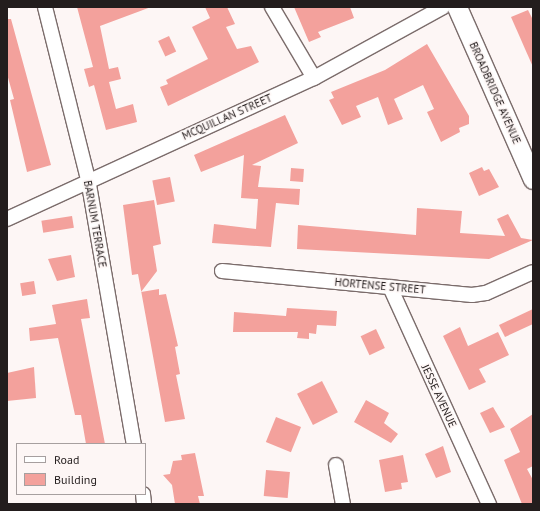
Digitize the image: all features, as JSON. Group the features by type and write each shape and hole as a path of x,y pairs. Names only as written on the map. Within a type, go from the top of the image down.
{"main road":[{"name":"BROADBRIDGE AVENUE","path":"456,7 528,151 533,179"}],"street":[{"name":"BARNUM TERRACE","path":"45,7 88,179 134,443"},
{"path":"272,7 314,78"},
{"name":"MCQUILLAN STREET","path":"7,218 88,179 314,78 443,7"},
{"name":"HORTENSE STREET","path":"222,271 390,287 486,293 533,272"},
{"name":"JESSE AVENUE","path":"390,287 489,504"},
{"path":"336,465 343,504"}],"building":[{"path":"77,7 151,7 100,26 109,69 118,67 121,79 109,82 116,109 133,104 137,122 106,130 94,85 89,87 84,69 93,67"},
{"path":"205,7 227,7 235,24 226,27 237,49 251,46 259,62 168,106 160,87 168,84 166,80 208,59 192,27 210,18"},
{"path":"294,7 350,7 354,18 318,32 321,37 309,42"},
{"path":"528,10 533,20 533,67 511,17"},
{"path":"7,19 11,19 51,165 27,172 10,100 14,99 7,74"},
{"path":"169,36 176,51 165,56 158,41"},
{"path":"427,44 469,116 469,124 459,128 460,132 441,142 427,112 434,109 423,85 394,99 403,119 388,125 378,97 356,106 361,117 342,125 329,100 334,98 331,92 385,70"},
{"path":"285,115 298,143 252,165 261,166 258,187 300,189 299,205 276,203 271,247 212,243 214,224 256,229 258,199 241,198 244,155 201,172 194,155"},
{"path":"482,167 484,171 489,169 499,187 479,196 469,173"},
{"path":"291,168 304,169 303,182 290,181"},
{"path":"170,177 175,202 157,205 152,180"},
{"path":"154,200 161,244 153,246 157,271 141,292 138,274 132,275 123,205"},
{"path":"417,208 462,211 460,233 505,236 497,219 508,214 521,238 533,240 489,259 297,249 298,225 416,235"},
{"path":"72,216 74,228 43,233 41,221"},
{"path":"71,255 75,277 57,281 48,259"},
{"path":"34,281 36,294 22,296 20,283"},
{"path":"159,289 159,295 166,294 178,346 175,347 180,374 176,375 185,419 165,422 141,292"},
{"path":"87,299 90,318 81,319 105,443 86,443 81,415 75,415 58,338 30,341 29,328 56,324 52,305"},
{"path":"287,308 337,311 336,326 317,325 316,334 309,333 309,339 297,338 298,332 233,332 234,312 286,316"},
{"path":"533,309 533,324 505,337 499,325"},
{"path":"460,327 468,346 498,332 509,355 479,369 486,382 469,390 443,336"},
{"path":"376,329 385,348 369,355 361,336"},
{"path":"34,367 36,398 7,401 7,373"},
{"path":"322,381 338,412 313,425 297,394"},
{"path":"366,400 389,413 384,423 398,434 391,443 354,422"},
{"path":"493,407 505,427 490,433 480,413"},
{"path":"533,414 533,466 527,469 533,480 533,504 522,504 504,460 520,452 510,429"},
{"path":"276,417 301,427 291,452 266,442"},
{"path":"443,446 451,472 436,478 425,454"},
{"path":"195,453 204,496 198,496 200,504 175,504 172,485 163,475 170,474 173,461 182,460 181,455"},
{"path":"403,455 408,482 401,483 402,489 385,492 379,460"},
{"path":"266,470 290,472 288,498 264,496"}]}
